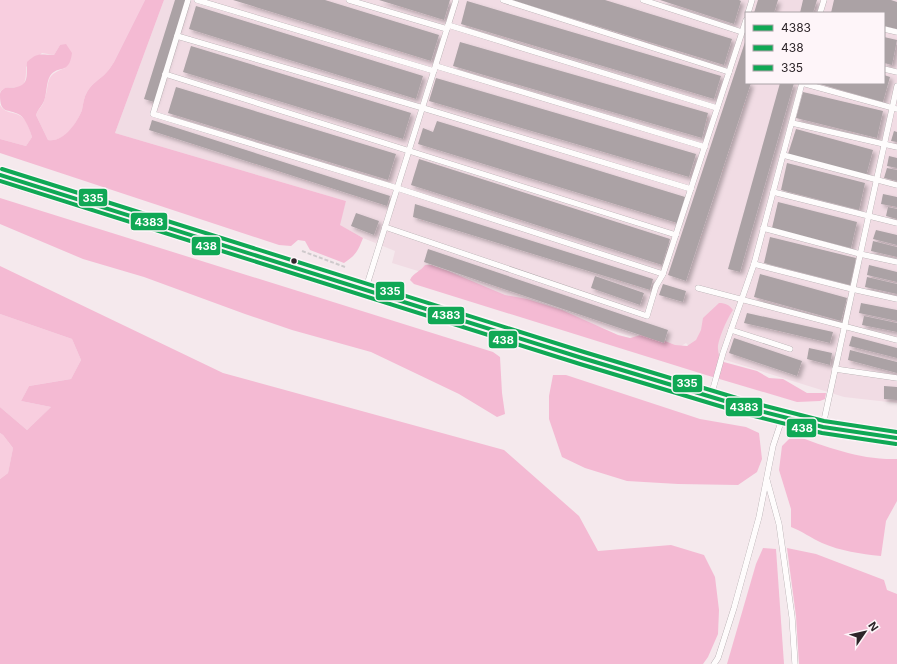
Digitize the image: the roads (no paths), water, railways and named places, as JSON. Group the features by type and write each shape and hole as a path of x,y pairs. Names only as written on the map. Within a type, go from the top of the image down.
{"main road":[{"path":"0,175 365,290 748,408 823,427 897,438"}],"lane":[{"path":"188,0 153,114 397,188 663,274"},
{"path":"197,0 705,147"},
{"path":"349,0 448,27 717,108"},
{"path":"365,290 456,0"},
{"path":"503,0 729,72"},
{"path":"643,0 742,32"},
{"path":"748,12 752,0"},
{"path":"820,12 824,0"},
{"path":"385,227 648,316 656,286 663,274 745,23"},
{"path":"885,29 897,32"},
{"path":"177,36 691,189"},
{"path":"885,69 897,72"},
{"path":"165,74 676,235"},
{"path":"711,397 723,353 754,264 802,84"},
{"path":"806,84 895,108"},
{"path":"823,427 884,144 895,108 897,86"},
{"path":"792,123 897,147"},
{"path":"783,155 897,186"},
{"path":"773,192 868,217 897,223"},
{"path":"763,228 860,254 897,262"},
{"path":"754,264 897,299"},
{"path":"698,288 897,340"},
{"path":"732,330 790,349"},
{"path":"836,369 897,378"},
{"path":"714,664 718,658 734,608 758,517 773,446 782,417"},
{"path":"766,477 779,524 792,616 795,664"}]}
